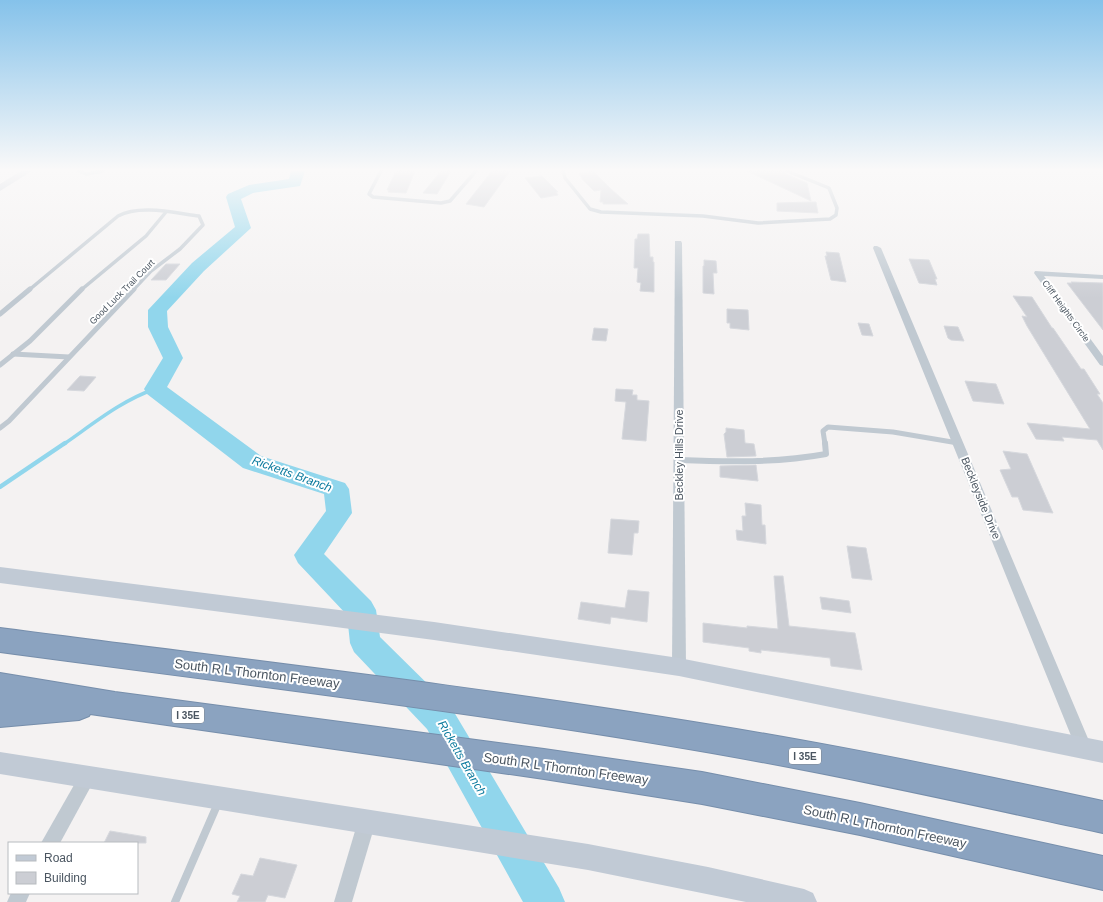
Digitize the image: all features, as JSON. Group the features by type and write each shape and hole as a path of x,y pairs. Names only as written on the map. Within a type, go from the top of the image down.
{"highway":[{"name":"South R L Thornton Freeway","path":"0,640 504,706 705,737 830,760 1103,817"},
{"name":"South R L Thornton Freeway","path":"0,686 115,705 544,764 702,788 860,819 1103,873"},
{"path":"0,713 115,705"}],"main road":[{"path":"0,575 434,631 679,667 1094,750"},
{"path":"0,763 366,820 588,857 708,880 804,902"}],"street":[{"name":"Beckley Hills Drive","path":"678,243 679,667"},
{"name":"Beckleyside Drive","path":"877,248 958,443 1094,750"},
{"name":"Cliff Heights Circle","path":"1103,277 1038,273 1103,362"},
{"path":"51,842 88,776"},
{"path":"343,902 366,820"}],"lane":[{"name":"Good Luck Trail Court","path":"0,314 118,216 125,213"},
{"path":"0,365 30,341 75,295 146,236 165,213"},
{"name":"Good Luck Trail Court","path":"0,428 9,421 151,271 180,250 203,225 199,216 175,213"},
{"path":"629,213 703,216 758,223 830,218 836,215 836,213"},
{"path":"13,354 69,357"},
{"path":"679,460 739,463 803,459 826,454 823,431 828,427 859,427 924,436 958,443"},
{"path":"175,902 221,798"}],"building":[{"path":"638,234 649,234 650,257 653,257 654,262 654,292 640,291 641,283 637,282 638,268 634,268 635,239 637,239"},
{"path":"826,252 839,253 846,282 831,280 825,256 827,256"},
{"path":"909,259 929,260 937,279 935,279 937,285 919,283"},
{"path":"704,260 716,261 717,273 713,273 714,294 703,293"},
{"path":"166,264 180,264 166,280 151,280"},
{"path":"1071,282 1103,283 1103,330 1067,283 1072,283"},
{"path":"1013,296 1032,297 1052,328 1081,369 1084,369 1100,394 1097,394 1103,403 1103,450 1097,440 1062,437 1064,441 1036,439 1027,423 1090,429 1027,326 1022,316 1027,317"},
{"path":"727,309 748,310 749,330 730,328 730,323 727,323"},
{"path":"858,323 869,324 873,336 862,335"},
{"path":"944,326 958,327 964,341 951,340 948,338"},
{"path":"594,328 608,329 606,341 592,340"},
{"path":"80,376 96,377 84,391 67,390"},
{"path":"965,381 996,384 1004,404 973,401"},
{"path":"616,389 633,390 632,395 637,395 637,400 649,401 646,441 622,439 626,402 615,401"},
{"path":"726,428 744,430 745,443 754,444 756,456 727,457 724,434 726,432"},
{"path":"1003,451 1027,454 1053,513 1023,510 1018,497 1012,497 1000,470 1011,469"},
{"path":"756,465 758,481 720,477 720,466"},
{"path":"745,503 761,505 762,525 765,525 766,544 737,540 736,530 743,531 742,516 746,516"},
{"path":"611,519 639,521 638,533 634,533 632,555 608,553"},
{"path":"847,546 866,548 872,580 852,578"},
{"path":"774,576 783,576 789,626 855,633 862,670 831,666 830,658 761,650 761,653 749,651 749,648 703,642 703,623 747,628 747,626 778,629"},
{"path":"628,590 649,592 647,622 611,617 610,624 578,619 581,602 625,608"},
{"path":"820,597 849,601 851,613 822,609"},
{"path":"110,831 146,837 146,843 104,842"},
{"path":"260,858 297,865 285,898 268,895 265,902 237,902 240,896 232,894 241,874 253,876"}],"waterway":[{"name":"Ricketts Branch","path":"238,213 243,228 198,267 157,310 158,327 173,358 155,389 252,462 336,489 339,513 308,555 361,610 365,643 439,718 545,902"},
{"path":"64,444 119,406 131,399 155,389"},
{"path":"0,487 65,443"}]}
